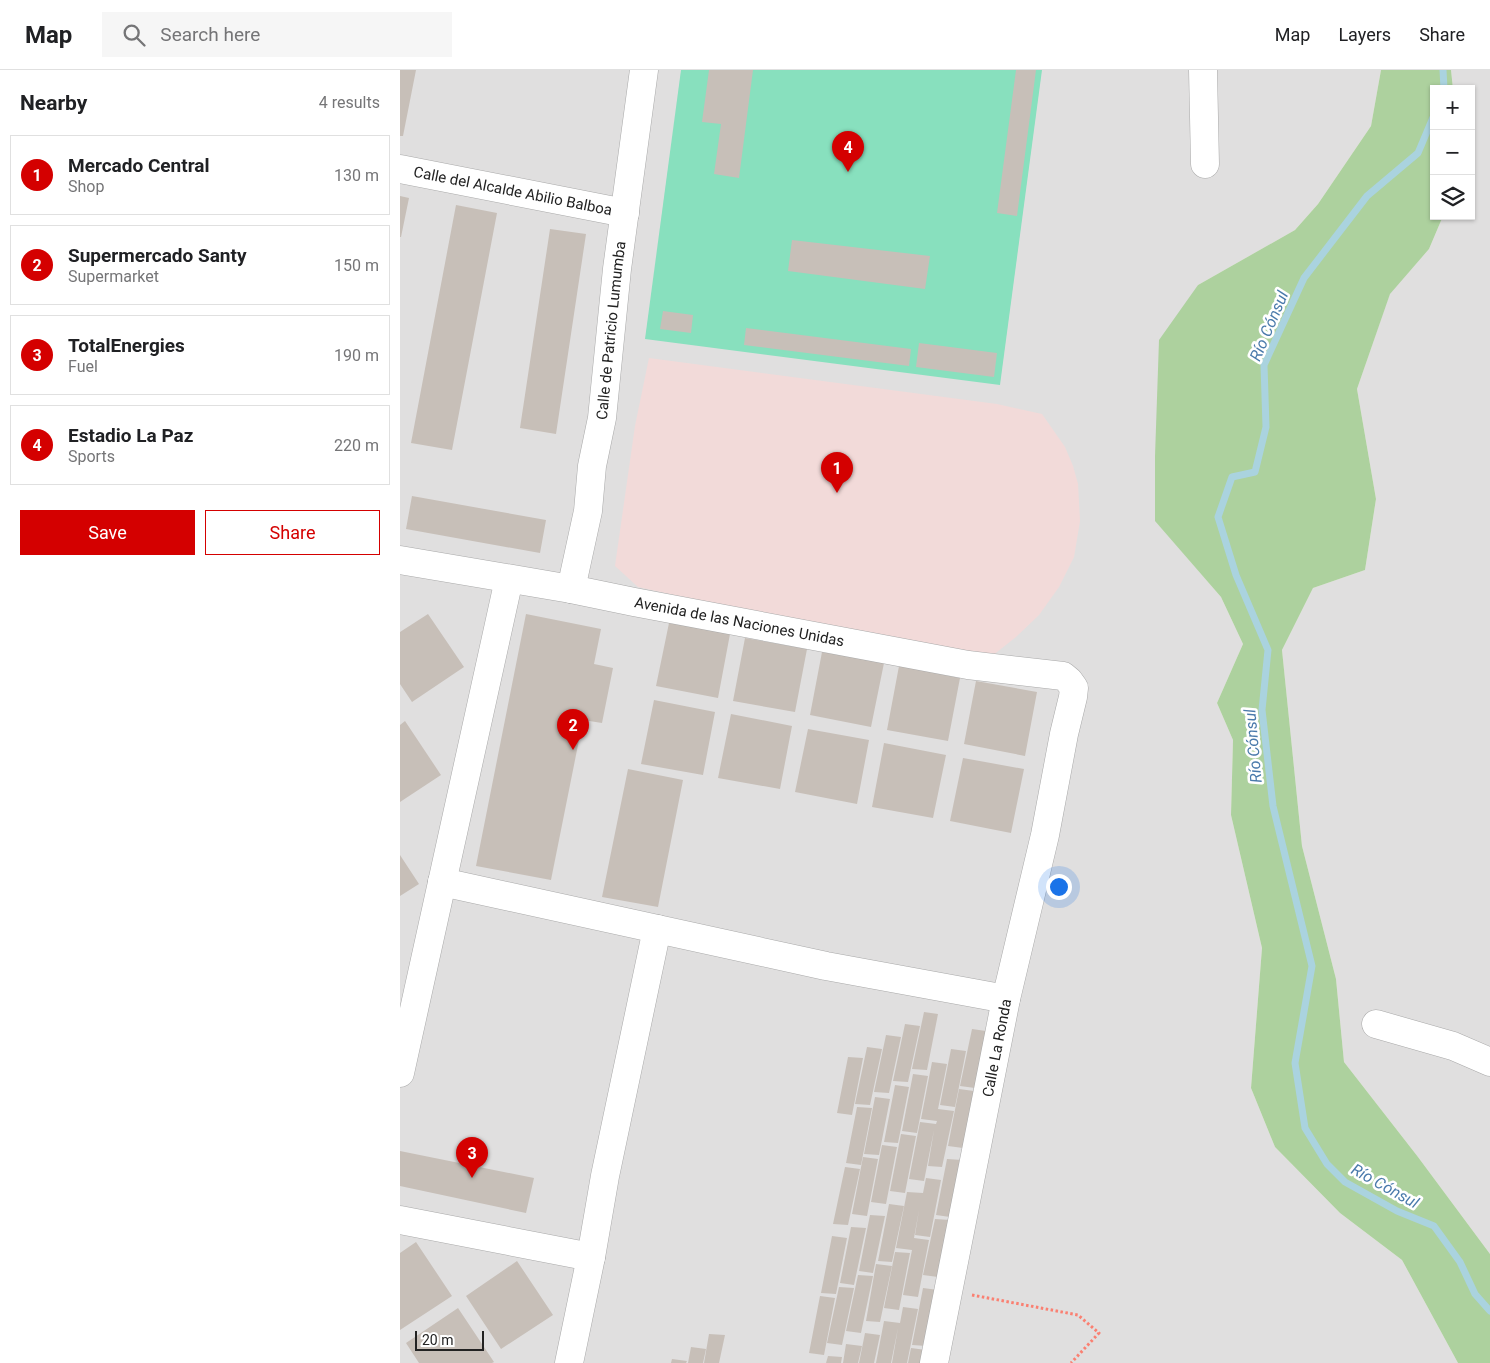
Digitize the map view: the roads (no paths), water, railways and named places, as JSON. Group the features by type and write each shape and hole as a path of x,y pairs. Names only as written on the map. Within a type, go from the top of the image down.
{"street":[{"name":"Calle de Patricio Lumumba","path":"572,588 588,511 592,466 602,418 608,343 644,70"},
{"path":"1203,70 1205,164"},
{"name":"Calle del Alcalde Abilio Balboa","path":"400,169 625,213"},
{"name":"Avenida de las Naciones Unidas","path":"400,560 572,588 643,604 958,663 1063,676 1074,688"},
{"path":"400,1073 509,579"},
{"name":"Calle La Ronda","path":"934,1363 1006,999 1045,835 1074,688"},
{"path":"442,882 826,966 1006,999"},
{"path":"569,1363 591,1258 605,1176 657,929"},
{"path":"1376,1024 1452,1046 1490,1062"},
{"path":"400,1220 591,1258"}],"waterway":[{"name":"Río Cónsul","path":"1443,70 1444,85"},
{"name":"Río Cónsul","path":"1430,124 1418,153 1367,196 1304,278 1264,365 1266,427 1255,472 1232,477 1218,517 1236,575 1268,650 1262,710 1273,806 1312,966 1295,1063 1305,1128 1327,1164 1345,1182 1397,1211 1434,1226 1460,1262 1475,1294 1490,1311"}],"place":[{"name":"Estadio La Paz","path":"848,172"},
{"name":"Mercado Central","path":"837,493"},
{"name":"Supermercado Santy","path":"573,750"},
{"name":"TotalEnergies","path":"472,1178"}]}
